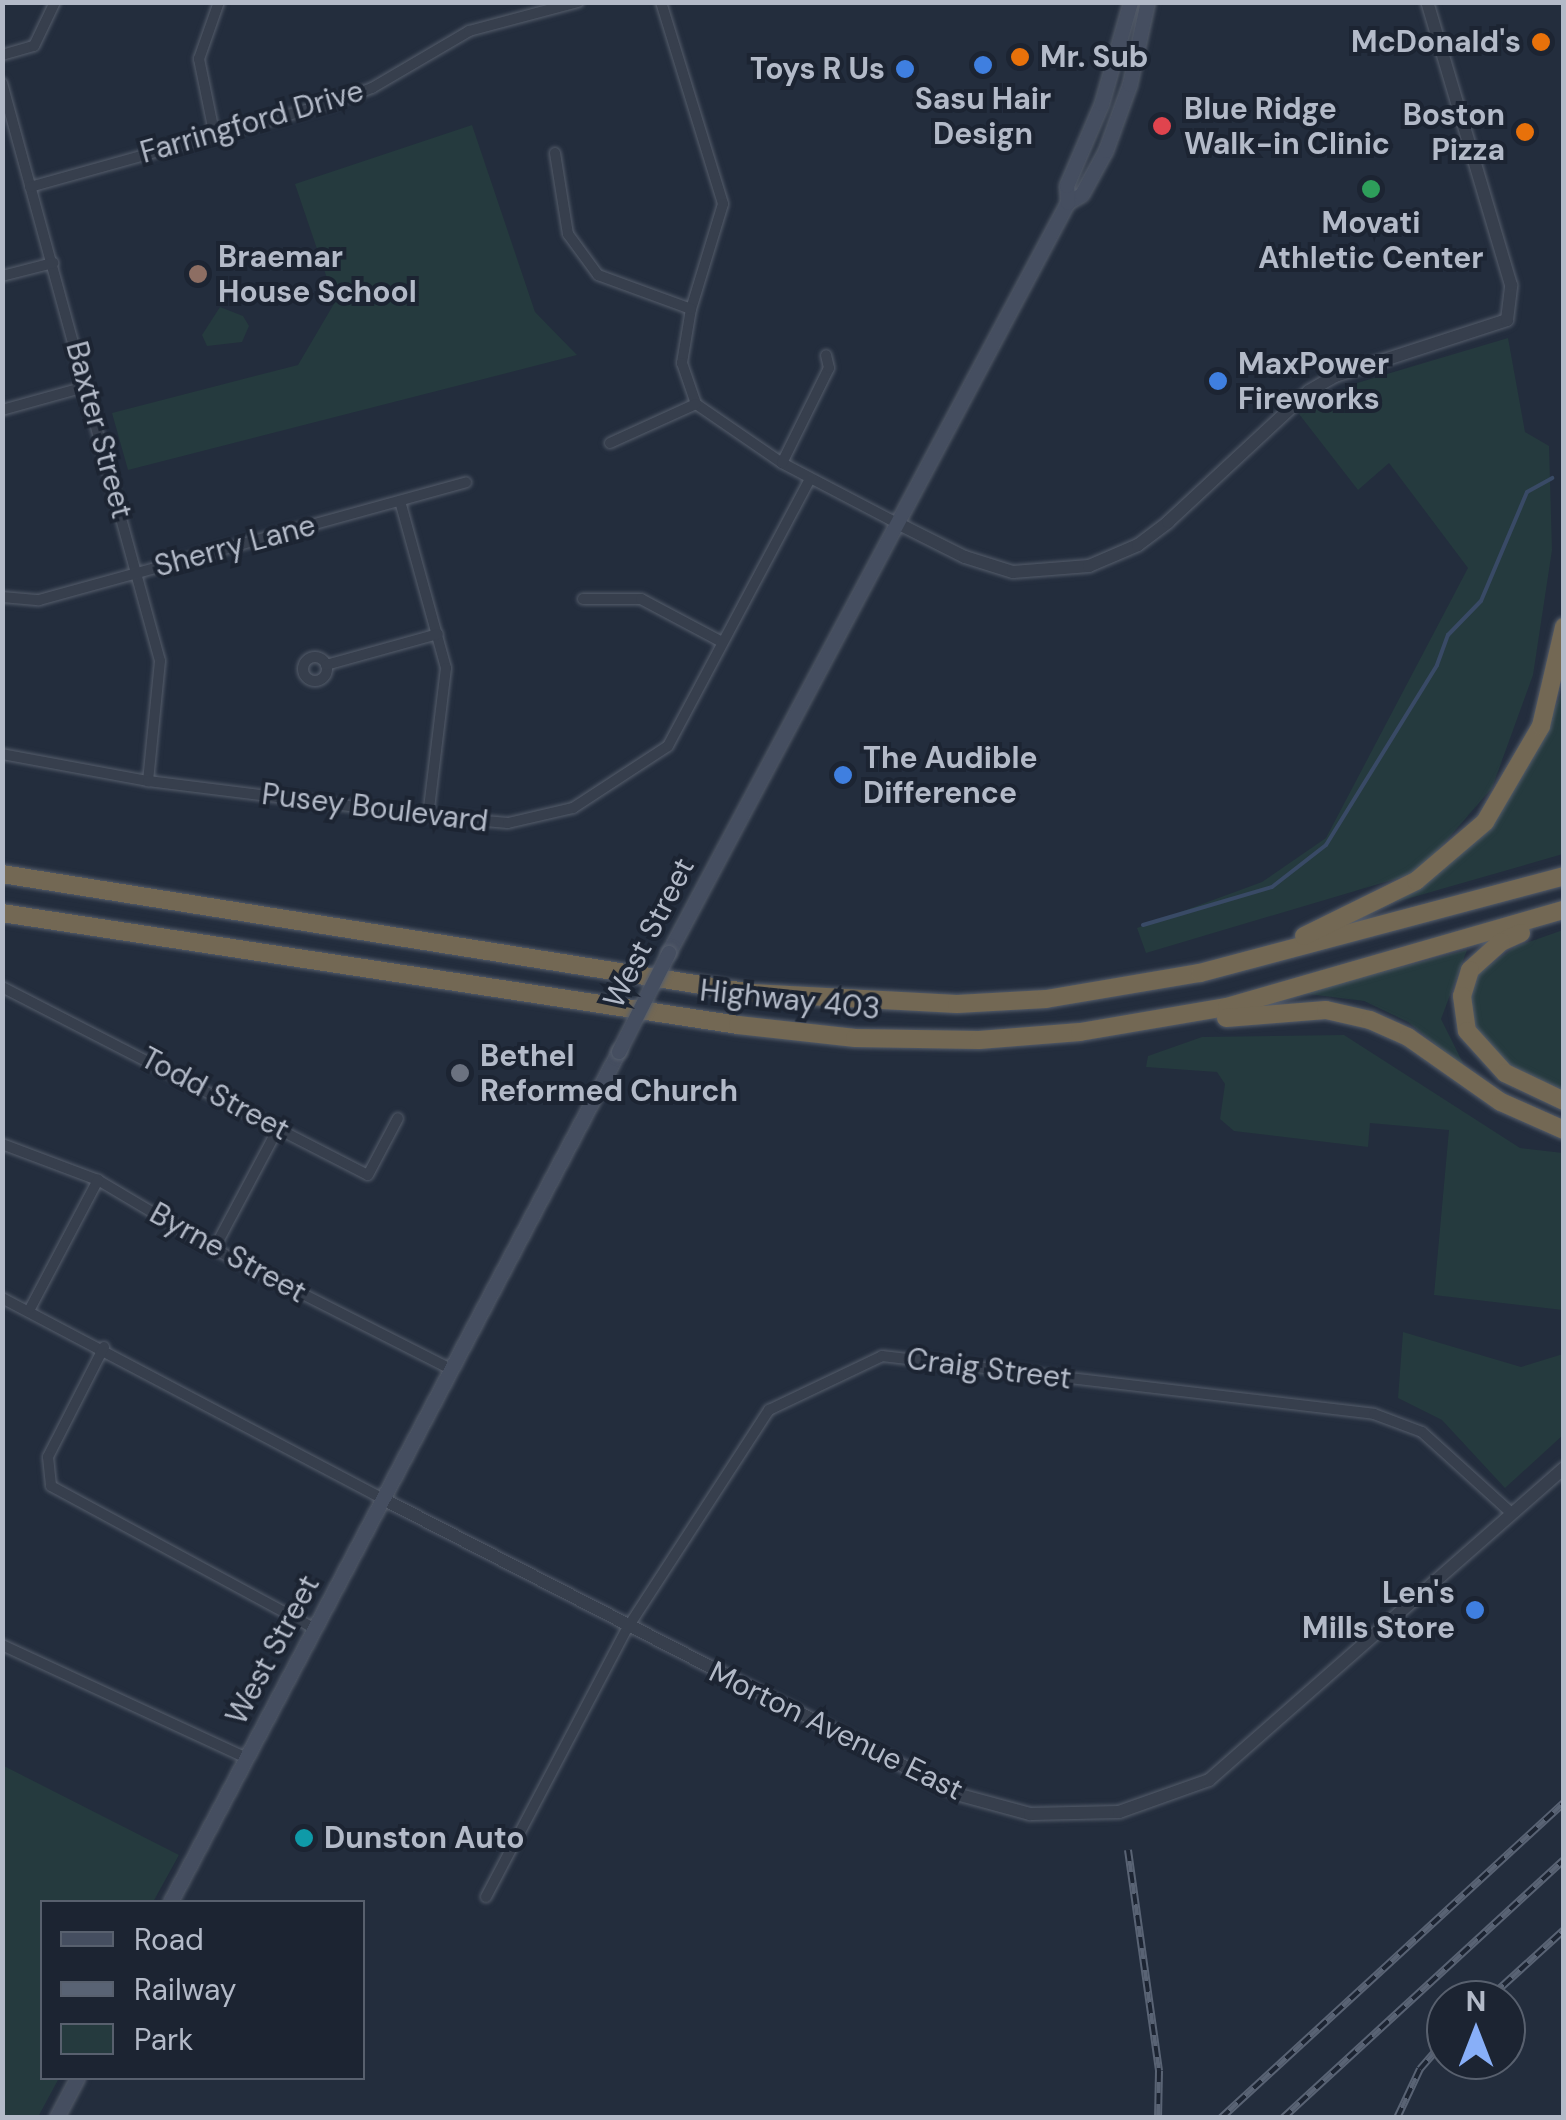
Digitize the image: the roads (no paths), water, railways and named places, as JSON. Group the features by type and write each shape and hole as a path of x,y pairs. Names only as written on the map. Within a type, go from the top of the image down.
{"highway":[{"path":"1200,973 1359,912 1416,881 1467,840 1498,804 1533,745 1552,690 1564,627"},
{"name":"Highway 403","path":"2,874 752,993 957,1004 1046,999 1200,973 1564,876"},
{"path":"1564,913 1482,956 1462,996 1467,1031 1489,1061 1564,1101"},
{"name":"Highway 403","path":"2,914 855,1038 979,1040 1172,1018 1296,992 1564,913"},
{"path":"1172,1018 1348,1013 1408,1037 1501,1102 1564,1130"}],"main road":[{"name":"West Street","path":"172,1900 1068,203 1067,186 1106,92 1132,2"},
{"name":"West Street","path":"1068,203 1082,195 1106,151 1130,85 1148,2"},
{"path":"57,2118 77,2080"}],"street":[{"path":"2,55 34,46 55,2"},
{"path":"214,132 199,59 220,2"},
{"name":"Farringford Drive","path":"30,186 359,93 469,31 578,2"},
{"path":"661,2 723,204 691,309 682,363 696,404 810,478 965,557 1012,572 1088,566 1168,522 1309,391 1336,376 1507,320 1511,284 1430,3"},
{"name":"Baxter Street","path":"2,83 160,661 148,781"},
{"path":"556,153 568,234 598,275 691,309"},
{"path":"2,276 53,263"},
{"path":"782,463 829,368 826,355"},
{"path":"2,410 84,387"},
{"path":"610,443 696,404"},
{"name":"Pusey Boulevard","path":"2,754 148,781 428,816 508,823 573,808 668,746 720,641 810,478"},
{"name":"Sherry Lane","path":"2,597 38,600 466,482"},
{"path":"400,502 446,668 428,816"},
{"path":"583,599 640,599 720,641"},
{"path":"326,665 438,634"},
{"name":"Todd Street","path":"2,986 368,1175 398,1118"},
{"path":"214,1249 278,1127"},
{"name":"Byrne Street","path":"2,1144 98,1180 214,1249 452,1370"},
{"path":"31,1308 98,1180"},
{"path":"2,1298 31,1308 384,1499"},
{"path":"104,1348 48,1457 51,1486 315,1630"},
{"name":"Craig Street","path":"486,1898 628,1627 769,1410 882,1356 1374,1414 1422,1432 1509,1512"},
{"name":"Morton Avenue East","path":"384,1499 960,1795 1027,1814 1119,1812 1209,1780 1509,1512 1564,1468"},
{"path":"2,1645 247,1758"}],"waterway":[{"path":"1143,925 1272,887 1326,845 1437,665 1448,635 1481,601 1527,492 1552,478"}],"railway":[{"path":"1221,2118 1564,1803"},
{"path":"1128,1850 1159,2071 1158,2118"},
{"path":"1283,2118 1564,1860"},
{"path":"1509,1980 1564,1930"},
{"path":"1397,2118 1426,2062"}],"place":[{"name":"McDonald's","path":"1541,42"},
{"name":"Mr. Sub","path":"1020,57"},
{"name":"Sasu Hair Design","path":"983,65"},
{"name":"Toys R Us","path":"905,69"},
{"name":"Blue Ridge Walk-in Clinic","path":"1162,126"},
{"name":"Boston Pizza","path":"1525,132"},
{"name":"Movati Athletic Center","path":"1371,189"},
{"name":"Braemar House School","path":"198,274"},
{"name":"MaxPower Fireworks","path":"1218,381"},
{"name":"The Audible Difference","path":"843,775"},
{"name":"Bethel Reformed Church","path":"460,1073"},
{"name":"Len's Mills Store","path":"1475,1610"},
{"name":"Dunston Auto","path":"304,1838"}]}
